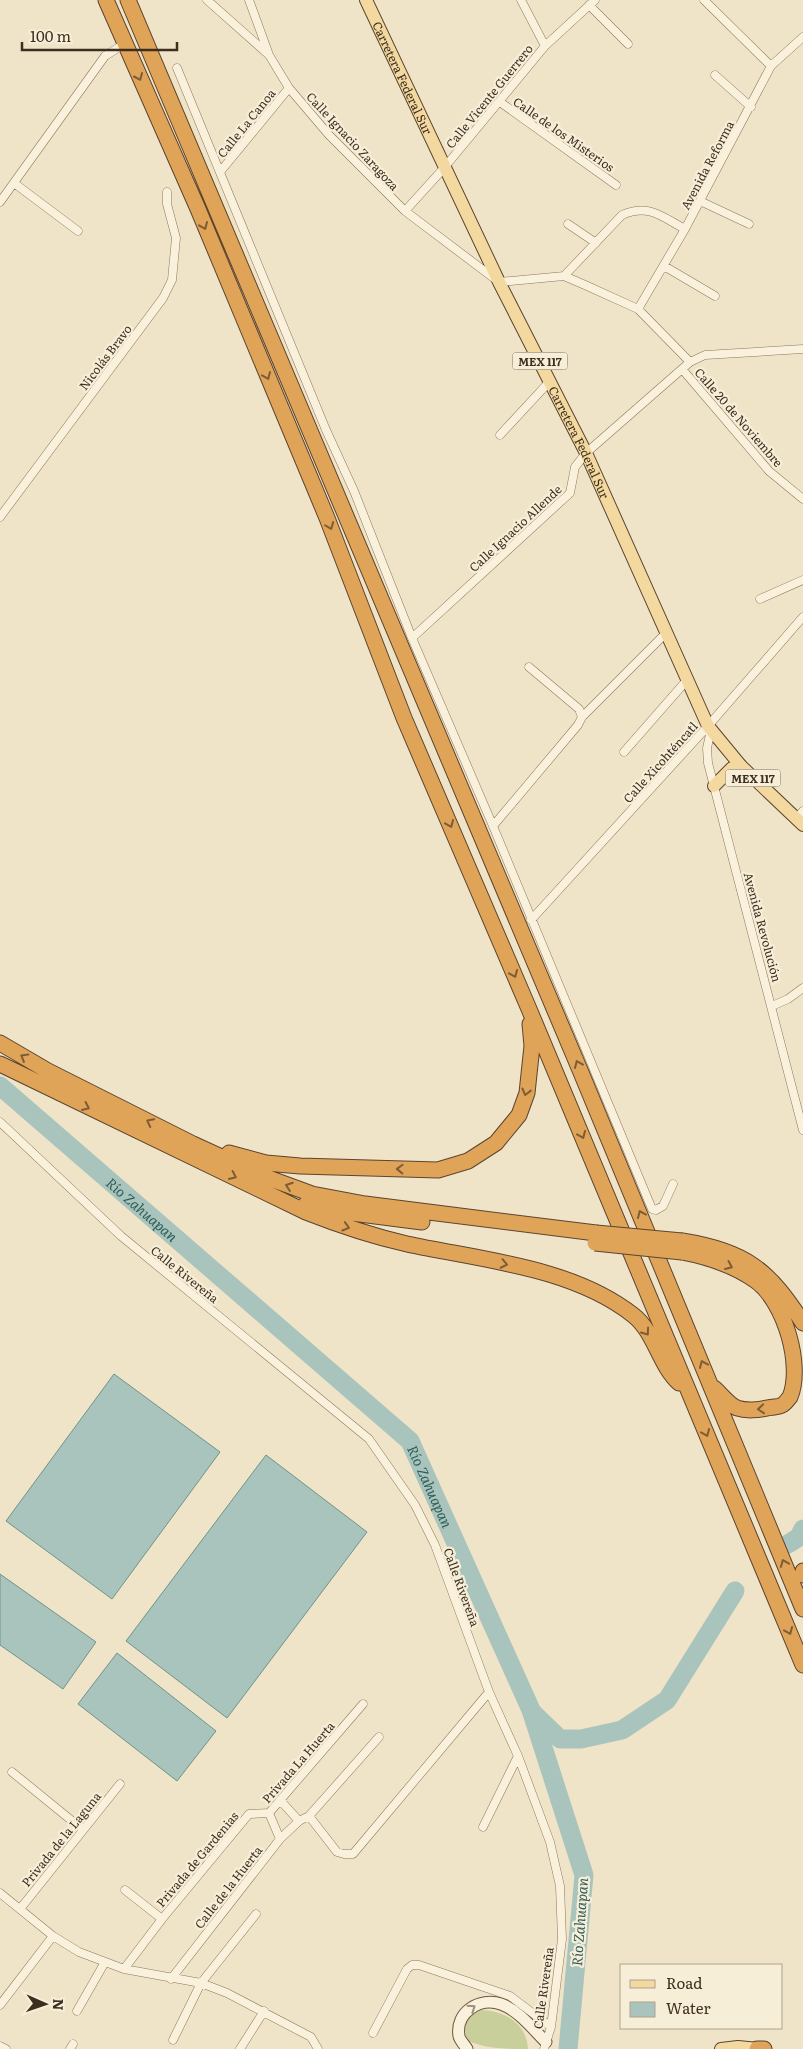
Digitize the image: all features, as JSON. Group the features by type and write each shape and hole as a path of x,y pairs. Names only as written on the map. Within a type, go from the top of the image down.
{"highway":[{"path":"106,0 198,210 327,518 404,718 529,1009 803,1665"},
{"path":"128,0 350,519 803,1608"},
{"path":"193,1144 266,1162 300,1166 438,1170 468,1162 496,1143 519,1115 527,1093 532,1046 529,1009"},
{"path":"0,1043 48,1071 193,1144 263,1176 312,1194 365,1204 596,1238"},
{"path":"0,1064 42,1086 306,1212 344,1226 405,1243 548,1274 596,1291 635,1317 653,1341 673,1378 687,1388"},
{"path":"269,1193 316,1206 352,1213 682,1247 704,1245 732,1252 762,1271 788,1300 803,1323"},
{"path":"682,1247 732,1267 756,1281 776,1301 785,1314 794,1333 802,1364 797,1390 782,1405 759,1410 737,1408 713,1388"},
{"path":"757,2049 764,2049"}],"main road":[{"name":"Carretera Federal Sur","path":"366,0 499,282 586,453 709,728"},
{"name":"MEX 117","path":"709,728 741,766 801,818"},
{"path":"714,786 732,768 741,766"},
{"path":"468,2049 460,2038 459,2028 462,2017 470,2008 477,2004 490,2002 502,2005 514,2012 545,2045"},
{"path":"721,2049 738,2046 757,2049"}],"street":[{"name":"Calle Ignacio Zaragoza","path":"207,0 269,55 288,88 329,135 405,212 499,282"},
{"path":"249,0 269,55"},
{"path":"520,0 545,46"},
{"path":"704,0 771,66"},
{"path":"592,2 628,44"},
{"name":"Calle Vicente Guerrero","path":"405,212 500,102 545,46 592,2"},
{"name":"Avenida Reforma","path":"638,309 685,229 771,66 803,37"},
{"path":"0,202 105,56 124,44"},
{"path":"177,68 326,430 354,491 412,638 494,826 531,920 652,1209 656,1210 663,1206 673,1184"},
{"path":"715,75 750,107"},
{"name":"Calle La Canoa","path":"220,172 288,88"},
{"name":"Calle de los Misterios","path":"500,102 616,185"},
{"path":"14,183 78,231"},
{"name":"Nicolás Bravo","path":"0,517 163,298 172,280 176,238 167,204 167,192"},
{"path":"700,201 749,224"},
{"path":"564,276 622,215 634,210 650,210 685,229"},
{"path":"568,224 596,243"},
{"path":"664,266 716,296"},
{"name":"Calle 20 de Noviembre","path":"499,282 564,276 638,309 690,362"},
{"name":"Calle Ignacio Allende","path":"412,638 570,493 575,467 586,453 690,362 705,355 803,349"},
{"name":"Calle 20 de Noviembre","path":"682,369 769,471 803,499"},
{"path":"500,435 550,381"},
{"path":"760,600 803,580"},
{"name":"Calle Xicohténcatl","path":"531,920 709,728 803,617"},
{"path":"494,826 578,725 582,717 666,633"},
{"path":"529,667 579,709 582,717"},
{"path":"624,752 687,680"},
{"name":"Avenida Revolución","path":"709,728 708,763 803,1130"},
{"path":"772,1006 788,999 803,988"},
{"name":"Calle Rivereña","path":"0,1122 121,1236 369,1439 415,1505 435,1545 489,1692 518,1756 550,1842 560,1886 562,1939 551,2028 545,2045"},
{"path":"379,1737 309,1816 336,1852 353,1854 489,1692"},
{"name":"Privada La Huerta","path":"280,1839 270,1813 363,1704"},
{"path":"483,1827 518,1756"},
{"path":"12,1772 82,1829"},
{"name":"Privada de la Laguna","path":"20,1909 82,1829 120,1784"},
{"path":"280,1800 299,1821"},
{"name":"Privada de Gardenias","path":"124,1969 162,1919 249,1814 270,1813"},
{"name":"Calle de la Huerta","path":"171,1979 280,1839 299,1821 309,1816"},
{"name":"Privada de Gardenias","path":"125,1890 162,1919"},
{"path":"0,1893 53,1936 79,1952 124,1969 201,1983 227,1993 311,2036 318,2049"},
{"path":"174,2040 201,1983 256,1914"},
{"path":"0,2005 53,1936"},
{"path":"77,2011 105,1962"},
{"path":"373,2033 407,1968 419,1964 510,1996 551,2028"},
{"path":"240,2049 264,2011"},
{"path":"0,2046 6,2049"}],"green space":[{"path":"480,2010 497,2012 512,2020 523,2032 527,2040 528,2049 488,2047 467,2040 466,2021 471,2015"}],"water":[{"path":"114,1374 220,1452 112,1599 6,1521"},
{"path":"266,1455 367,1532 227,1718 126,1641"},
{"path":"0,1574 96,1642 63,1689 0,1645"},
{"path":"117,1653 216,1731 177,1781 78,1704"}],"waterway":[{"name":"Río Zahuapan","path":"0,1086 410,1441 531,1710 584,1875 568,2049"},
{"path":"788,1544 799,1537 803,1529"},
{"path":"533,1713 560,1739 581,1739 622,1730 667,1700 735,1591"}]}
